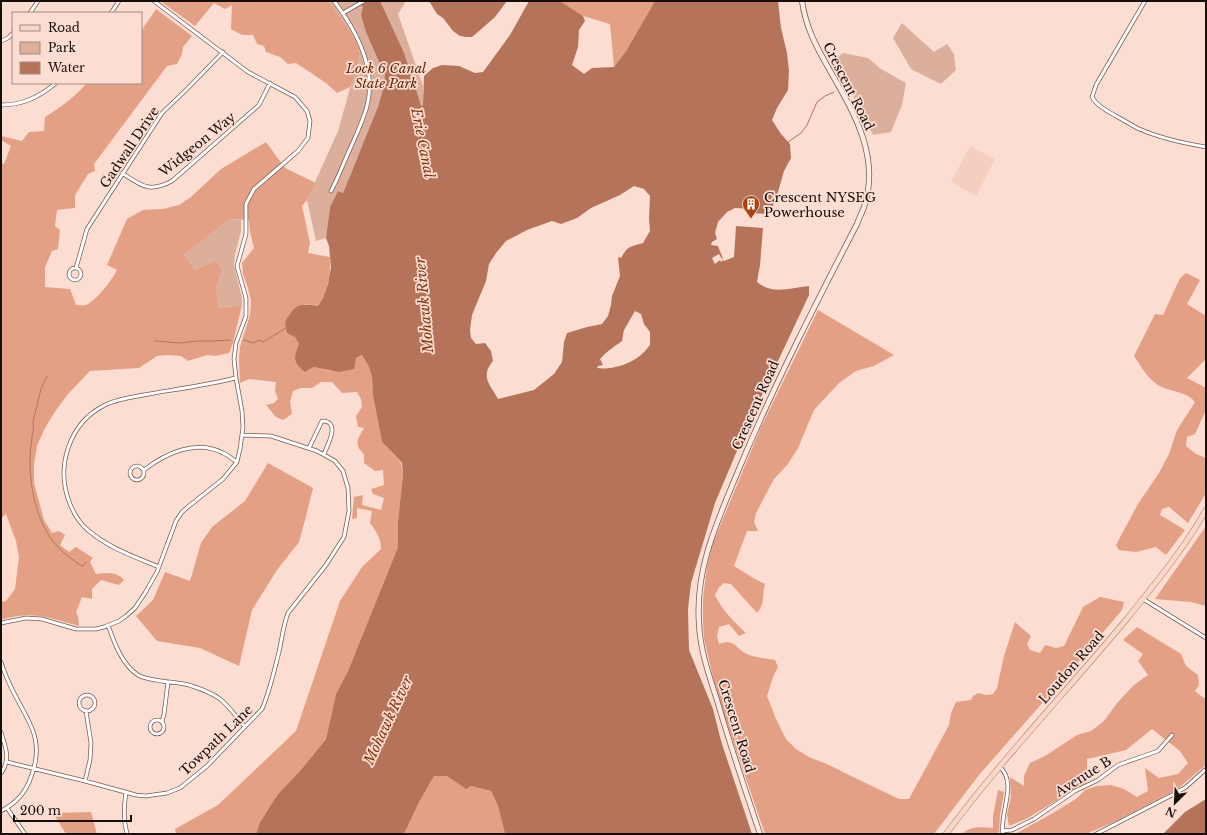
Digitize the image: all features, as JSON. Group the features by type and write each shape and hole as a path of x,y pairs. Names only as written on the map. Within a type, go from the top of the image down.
{"main road":[{"name":"Loudon Road","path":"946,834 965,808 1013,750 1093,659 1143,599 1185,544 1206,510"}],"street":[{"path":"31,12 38,1"},
{"path":"111,12 119,1"},
{"path":"1,623 26,618 42,619 83,630 96,629 126,616 135,608 146,593 159,567 176,521 182,512 223,479 236,462 240,450 242,411 234,359 236,343 246,316 246,298 237,266 246,234 246,204 254,189 298,151 308,138 310,121 307,111 295,97 248,72 154,1"},
{"path":"331,191 341,172 358,131 367,106 369,94 368,72 361,44 357,35 334,1"},
{"path":"343,13 364,1"},
{"name":"Crescent Road","path":"760,834 726,732 702,648 699,622 699,599 702,570 711,540 756,428 785,364 857,224 864,206 868,183 865,141 858,122 812,38 806,22 802,1"},
{"path":"1145,1 1096,85 1092,97 1102,108 1137,128 1169,140 1206,146"},
{"path":"1,41 8,38 12,34"},
{"name":"Gadwall Drive","path":"76,268 80,270 82,276 75,281 70,278 69,274 72,269 76,268 87,229 162,113 223,52"},
{"name":"Widgeon Way","path":"122,173 142,185 151,187 160,187 172,181 259,105 270,83"},
{"path":"1,105 16,104 28,101 54,84"},
{"path":"159,567 105,542 83,526 73,511 63,480 65,460 70,444 77,430 92,413 104,405 117,400 236,378"},
{"path":"309,448 322,421 331,423 333,429 324,454"},
{"name":"Towpath Lane","path":"7,762 126,792 154,796 180,788 207,766 262,709 278,652 284,622 288,613 338,548 344,537 349,511 348,488 343,470 324,454 271,436 242,434"},
{"path":"144,470 140,466 133,467 130,471 130,476 136,481 141,480 144,470 157,460 170,453 192,448 211,449 222,452 236,462"},
{"path":"1143,599 1206,638"},
{"path":"108,625 120,654 132,671 143,677 191,685 207,692 220,699 245,726"},
{"path":"1,662 11,687 32,728 35,736 37,753 34,769 27,786 18,798 7,808 1,811"},
{"path":"162,722 158,720 154,721 151,724 152,731 158,733 162,732 164,726 162,722 168,682"},
{"path":"85,781 90,760 91,743 86,711 82,709 79,702 83,696 88,695 93,698 95,706 91,710 86,711"},
{"path":"1,732 2,744 7,755 7,762 1,772"},
{"name":"Avenue B","path":"1002,833 1012,830 1034,819 1075,791 1098,780 1118,765 1158,751 1172,735"},
{"path":"1000,767 1005,772 1008,781 1002,833"},
{"path":"1096,834 1186,787 1205,770"},
{"path":"126,792 123,811 124,824 127,834"},
{"path":"7,808 25,834"}],"shaded area":[{"path":"160,1 328,1 358,46 359,53 357,70 350,87 337,93 326,83 296,63 288,64 280,57 266,52 264,46 257,44 253,35 242,35 231,29 232,5 225,9 214,3 195,26"},
{"path":"560,1 655,1 626,51 614,67 610,24 583,16"},
{"path":"156,9 192,36 183,47 182,54 177,64 167,66 94,164 95,171 88,174 75,195 75,208 57,210 55,226 60,230 58,249 52,251 45,267 45,287 70,289 76,305 85,305 90,303 103,290 117,270 107,265 127,219 143,210 163,209 179,205 191,197 221,169 266,142 285,168 316,183 302,206 310,243 308,253 330,257 328,283 321,301 318,306 305,304 295,337 300,344 295,355 313,367 331,371 362,355 369,367 372,377 373,396 382,442 401,463 403,475 398,521 398,547 348,671 336,694 326,739 300,771 278,794 260,822 256,834 176,834 175,829 218,805 296,731 340,601 362,567 381,549 379,538 370,523 372,511 357,508 357,518 352,519 354,497 363,495 362,505 381,510 384,498 373,494 371,489 384,485 383,470 375,471 364,463 364,454 358,444 358,438 364,428 358,427 356,416 362,407 361,399 357,392 342,393 332,382 321,382 312,388 301,388 293,391 290,402 292,414 283,420 276,417 266,405 274,403 278,399 275,391 276,382 249,379 240,383 240,347 250,315 251,301 243,274 242,263 254,248 249,220 230,219 184,255 195,270 216,260 222,270 216,289 219,308 242,305 233,343 229,353 215,356 207,355 188,361 181,356 157,356 139,368 90,371 68,394 54,413 37,446 34,464 34,483 44,520 52,533 59,531 65,535 60,545 69,552 76,547 93,558 90,562 96,574 112,573 118,575 124,580 119,585 101,580 92,589 92,599 82,597 76,612 79,626 32,615 1,620 1,602 6,601 15,589 19,557 16,541 6,514 1,518 1,163 4,164 11,146 1,140 1,136 22,141 29,132 44,131 45,117 68,102 86,84 142,84 142,30"},
{"path":"970,146 995,159 976,196 951,182"},
{"path":"1186,273 1200,280 1187,304 1206,316 1206,359 1187,378 1206,388 1206,410 1195,434 1187,437 1186,446 1196,454 1206,458 1206,493 1188,523 1169,507 1162,509 1160,515 1185,530 1166,555 1156,547 1136,552 1119,550 1116,545 1138,504 1159,473 1169,454 1177,430 1195,402 1192,398 1162,387 1154,382 1144,372 1134,356 1155,314 1163,315 1180,278"},
{"path":"818,310 894,355 874,366 856,371 839,383 814,410 798,448 788,464 774,479 756,513 754,522 758,531 747,531 734,566 765,584 760,610 757,613 731,584 724,583 719,587 715,595 725,611 746,633 739,636 729,624 719,627 717,636 719,644 724,642 732,643 743,652 750,655 775,660 778,667 767,696 786,739 796,749 809,757 829,765 899,799 909,799 949,725 951,713 956,702 971,700 973,696 978,693 986,695 993,694 997,688 1004,656 1015,622 1031,636 1027,644 1030,650 1040,653 1045,645 1056,648 1064,646 1083,607 1100,597 1124,602 1122,610 979,775 934,834 765,834 723,712 704,639 703,599 707,567 713,543 761,427"},
{"path":"268,463 313,488 299,542 277,570 252,610 239,666 200,648 157,641 136,616 153,600 165,572 190,581 201,543 212,527 245,501"},
{"path":"1206,526 1206,606 1191,602 1155,599"},
{"path":"1137,627 1181,654 1186,666 1198,675 1199,685 1195,691 1206,699 1206,765 1176,790 1116,821 1086,834 1015,834 1076,799 1085,790 1097,786 1111,785 1124,789 1137,797 1148,791 1145,768 1159,778 1178,774 1188,763 1180,751 1152,729 1126,750 1087,759 1087,782 1026,819 1009,826 1007,815 1011,796 1010,777 1024,786 1024,776 1030,763 1045,756 1077,735 1091,731 1104,721 1118,702 1134,685 1148,675 1138,661 1143,654 1123,640"},
{"path":"434,776 447,776 465,788 471,786 491,791 498,806 505,834 404,834 419,801"},
{"path":"998,790 1004,792 1000,815 999,834 962,834 973,828 993,828 993,816"},
{"path":"91,812 97,834 66,834 53,813"}],"green space":[{"name":"Lock 6 Canal State Park","path":"316,1 406,1 398,14 423,86 423,105 357,158 343,193 338,191 330,207 326,238 316,241 307,200 338,131 357,63"},
{"path":"902,23 934,52 947,44 954,54 956,70 941,84 911,69 893,38"},
{"path":"843,53 868,58 881,69 906,83 902,105 891,132 873,135 835,60"},
{"path":"230,219 241,220 241,231 234,265 242,298 242,305 219,308 216,289 222,270 216,260 195,270 184,255"}],"water":[{"path":"359,1 380,1 404,53 421,106 423,105 424,76 433,68 442,65 459,66 475,73 483,72 510,35 529,1 560,1 583,16 585,21 579,30 578,47 572,65 584,74 592,68 614,67 626,51 655,1 778,1 781,28 787,53 789,71 788,90 777,108 772,120 790,144 791,158 784,171 776,199 769,214 751,213 751,209 735,208 727,212 718,222 715,233 717,239 712,242 711,245 718,246 723,259 719,254 712,258 715,264 720,260 721,262 734,257 736,226 763,228 757,282 763,286 775,290 809,286 809,295 747,427 715,503 691,583 688,609 689,650 713,709 721,741 752,834 505,834 498,806 491,791 471,786 466,789 447,776 434,776 419,802 404,834 256,834 260,822 278,794 300,771 326,739 336,694 348,671 398,547 398,521 403,475 402,463 382,442 373,396 372,377 369,367 362,355 356,358 354,369 339,372 313,367 305,372 295,360 299,344 295,337 287,333 285,322 298,306 318,306 323,298 328,284 331,267 329,246 326,238 330,207 338,191 343,193 378,107 384,86 385,75 366,32 361,15 363,7","holes":["634,186 644,189 650,196 650,231 643,243 629,248 625,251 621,258 618,257 620,276 612,296 608,316 602,324 567,333 564,342 562,362 554,374 534,390 498,399 489,385 487,376 487,372 493,361 491,351 485,343 476,344 471,338 470,330 472,315 486,281 489,264 496,253 506,241 527,230 552,221 561,224 577,218 591,208 620,195","635,311 641,314 644,324 650,332 650,345 641,355 626,364 609,368 597,368 598,366 603,365 600,359 622,341 624,330"]},
{"path":"429,1 507,1 495,17 472,37 466,37 460,36 453,31 443,18 437,14"},
{"path":"1206,799 1206,834 1163,834 1185,812"}],"waterway":[{"path":"788,142 801,133 807,125 817,102 834,92"},
{"path":"244,340 253,343 259,340 263,342 286,328"},
{"path":"155,341 181,343 230,340"},
{"path":"47,376 41,389 33,422 30,474 34,499 42,522 55,543 65,554 80,565 83,566 86,562"}],"place":[{"name":"Crescent NYSEG Powerhouse","path":"751,219"}],"water label":[{"name":"Erie Canal","path":"423,143"},
{"name":"Mohawk River","path":"424,305"},
{"name":"Mohawk River","path":"388,720"}]}
